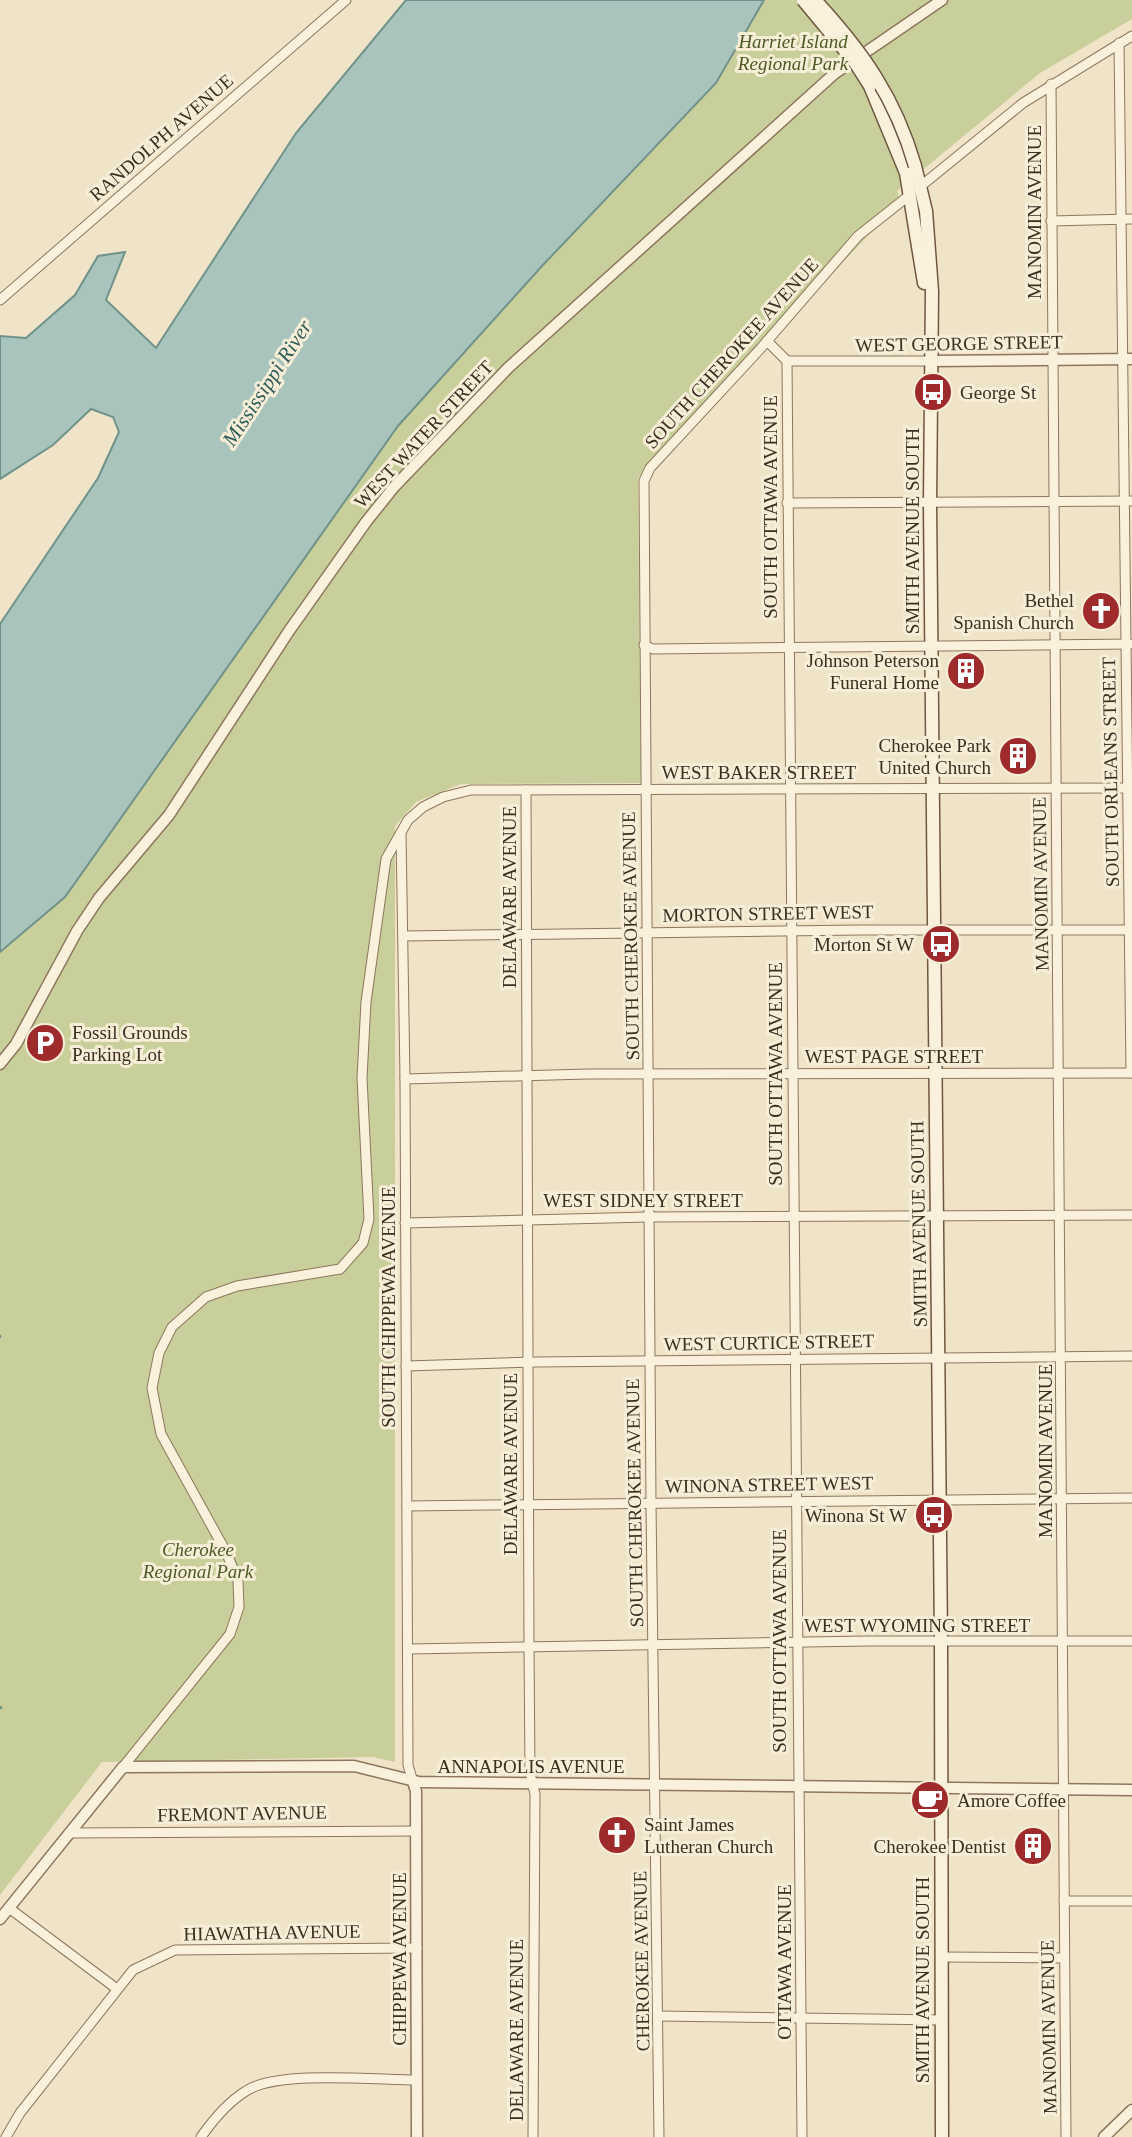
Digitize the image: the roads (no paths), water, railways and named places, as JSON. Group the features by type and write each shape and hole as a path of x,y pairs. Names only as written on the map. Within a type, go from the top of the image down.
{"main road":[{"name":"SMITH AVENUE SOUTH","path":"803,0 856,64 870,86 911,169"},
{"name":"SMITH AVENUE SOUTH","path":"815,0 865,57 892,101 929,238 941,1642 942,2137"}],"street":[{"name":"RANDOLPH AVENUE","path":"0,300 345,0"},
{"name":"WEST WATER STREET","path":"0,1065 16,1044 77,931 99,898 169,815 289,631 394,487 508,368 834,74 942,0"},
{"name":"SOUTH CHEROKEE AVENUE","path":"655,1784 650,1504 644,645 646,474 858,236 1051,84 1132,36"},
{"name":"SOUTH ORLEANS STREET","path":"1119,43 1121,219 1127,359 1132,1073"},
{"name":"MANOMIN AVENUE","path":"1051,84 1066,1790 1066,2137"},
{"path":"1051,221 1132,219"},
{"path":"767,341 787,361"},
{"name":"WEST GEORGE STREET","path":"787,361 1127,359"},
{"name":"SOUTH OTTAWA AVENUE","path":"787,361 798,1786"},
{"path":"787,503 1128,501"},
{"path":"644,645 653,649 1129,644"},
{"name":"WEST BAKER STREET","path":"123,1767 230,1633 239,1607 238,1580 226,1552 161,1434 152,1388 159,1353 172,1327 206,1297 237,1286 340,1269 363,1243 369,1219 362,1079 366,1002 386,859 401,831 423,807 443,797 471,790 1130,788"},
{"name":"DELAWARE AVENUE","path":"526,790 528,1647 533,1783 533,2137"},
{"name":"SOUTH CHIPPEWA AVENUE","path":"401,831 404,936 408,1769 414,1782"},
{"name":"MORTON STREET WEST","path":"404,936 935,929 1131,930"},
{"name":"WEST PAGE STREET","path":"405,1079 526,1075 1132,1073"},
{"name":"WEST SIDNEY STREET","path":"405,1223 648,1217 1132,1214"},
{"name":"WEST CURTICE STREET","path":"406,1366 527,1362 1132,1356"},
{"name":"WINONA STREET WEST","path":"407,1506 1132,1499"},
{"name":"WEST WYOMING STREET","path":"408,1649 653,1644 1132,1641"},
{"name":"ANNAPOLIS AVENUE","path":"123,1767 354,1766 414,1782 1132,1790"},
{"path":"0,1919 123,1767"},
{"name":"CHIPPEWA AVENUE","path":"414,1782 417,2137"},
{"name":"CHEROKEE AVENUE","path":"655,1784 659,2137"},
{"name":"OTTAWA AVENUE","path":"798,1786 802,2137"},
{"name":"FREMONT AVENUE","path":"69,1833 416,1831"},
{"path":"1064,1900 1132,1901"},
{"path":"9,1908 117,1989"},
{"name":"HIAWATHA AVENUE","path":"6,2137 20,2113 133,1970 175,1950 417,1948"},
{"path":"942,1957 1064,1958"},
{"path":"659,2016 942,2020"},
{"path":"201,2137 213,2120 247,2089 290,2078 417,2080"},
{"path":"1104,2137 1132,2110"}],"water":[{"name":"Mississippi River","path":"406,0 764,0 716,83 542,266 398,426 65,897 0,952 0,624 98,478 119,432 113,417 91,409 53,445 0,479 0,336 26,338 75,295 98,256 125,252 106,300 156,348 296,133"}],"place":[{"name":"George St","path":"933,392"},
{"name":"Bethel Spanish Church","path":"1101,611"},
{"name":"Johnson Peterson Funeral Home","path":"966,671"},
{"name":"Cherokee Park United Church","path":"1018,756"},
{"name":"Morton St W","path":"941,944"},
{"name":"Fossil Grounds Parking Lot","path":"45,1043"},
{"name":"Winona St W","path":"934,1515"},
{"name":"Amore Coffee","path":"930,1800"},
{"name":"Saint James Lutheran Church","path":"617,1835"},
{"name":"Cherokee Dentist","path":"1033,1846"}],"park label":[{"name":"Harriet Island Regional Park","path":"793,52"},
{"name":"Cherokee Regional Park","path":"198,1560"}]}
